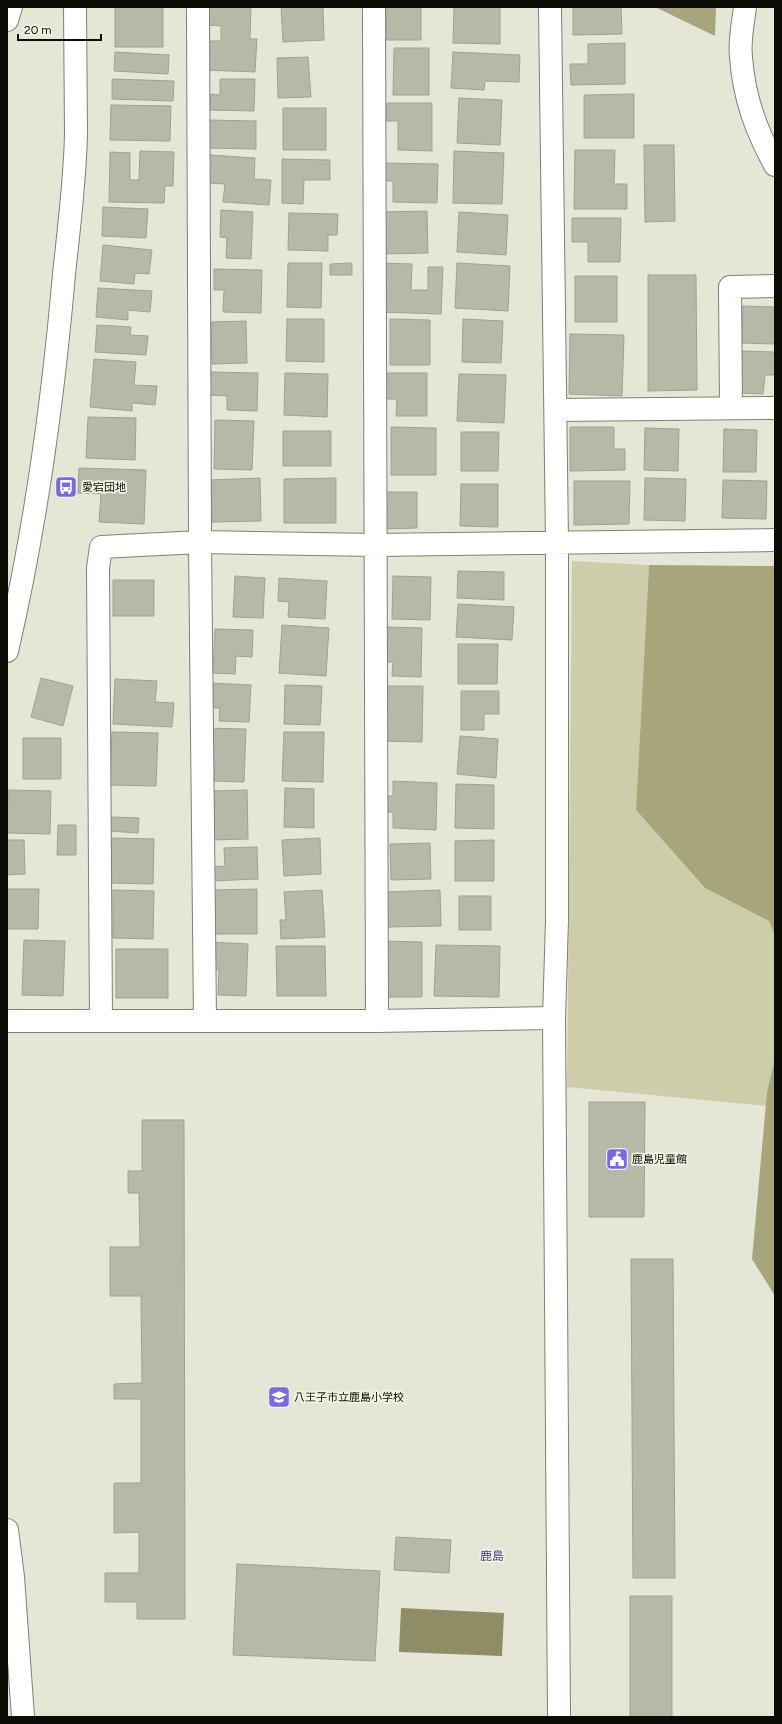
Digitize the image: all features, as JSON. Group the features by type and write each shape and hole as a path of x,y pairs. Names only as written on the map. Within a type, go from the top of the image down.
{"street":[{"path":"7,20 11,7"},
{"path":"7,651 18,604 44,460 56,373 72,201 76,135 75,7"},
{"path":"198,7 200,542 205,1020"},
{"path":"374,7 377,1021"},
{"path":"550,7 557,542 557,920 554,1018 559,1717"},
{"path":"745,7 740,55 747,99 758,134 775,166"},
{"path":"731,408 730,287 775,286"},
{"path":"556,410 775,408"},
{"path":"101,1021 98,568 102,547 200,542 376,545 775,540"},
{"path":"7,1021 377,1021 554,1018"},
{"path":"7,1530 13,1577 23,1717"}],"green space":[{"path":"572,561 649,565 636,810 705,888 769,921 775,935 775,1058 767,1092 766,1106 567,1087"}],"shaded area":[{"path":"655,7 716,7 715,36"},
{"path":"649,565 775,566 775,935 769,921 705,888 636,810"},
{"path":"775,1058 775,1296 752,1259 767,1092"},
{"path":"401,1608 504,1613 502,1656 399,1652"}],"building":[{"path":"115,7 163,7 163,47 115,47"},
{"path":"208,7 251,7 250,39 257,39 255,72 204,70 205,41 221,41 221,26 208,25"},
{"path":"281,7 323,7 324,40 283,42"},
{"path":"387,7 421,7 421,40 386,40"},
{"path":"454,7 500,7 500,44 453,43"},
{"path":"573,7 621,7 622,34 573,35"},
{"path":"625,43 625,84 571,85 570,64 588,64 588,44"},
{"path":"394,48 429,48 429,95 393,95"},
{"path":"115,52 169,55 168,74 114,71"},
{"path":"453,52 520,55 519,82 485,81 484,90 451,88"},
{"path":"308,57 311,97 278,98 277,58"},
{"path":"112,79 174,81 173,101 112,99"},
{"path":"220,79 255,79 254,111 210,110 211,94 220,95"},
{"path":"634,94 634,138 584,138 584,95"},
{"path":"459,98 502,100 500,145 457,143"},
{"path":"387,103 432,103 432,151 398,150 398,121 386,121"},
{"path":"111,105 171,106 170,141 110,140"},
{"path":"283,108 326,108 326,150 283,150"},
{"path":"208,120 256,121 256,149 207,148"},
{"path":"644,145 674,145 675,221 645,222"},
{"path":"575,150 615,150 614,184 627,184 627,209 574,209"},
{"path":"140,151 174,152 173,186 165,186 164,203 109,202 110,152 130,153 130,180 139,180"},
{"path":"454,151 504,153 502,204 453,203"},
{"path":"210,155 255,158 254,179 271,180 269,205 223,202 225,184 208,183"},
{"path":"282,159 330,160 330,180 304,180 303,204 282,203"},
{"path":"380,163 438,164 437,203 393,202 393,181 380,181"},
{"path":"103,207 148,209 146,238 102,236"},
{"path":"221,210 253,212 251,259 226,258 227,238 220,237"},
{"path":"427,211 428,253 382,254 381,212"},
{"path":"459,212 508,215 506,255 457,252"},
{"path":"289,213 338,214 337,235 328,235 328,251 288,250"},
{"path":"572,218 621,218 620,262 588,262 588,242 572,242"},
{"path":"103,245 152,250 149,274 135,273 134,284 100,281"},
{"path":"288,263 322,263 321,308 287,307"},
{"path":"352,263 352,275 330,275 330,264"},
{"path":"380,263 412,264 411,290 428,290 428,267 443,267 441,314 379,312"},
{"path":"457,263 510,266 508,311 455,308"},
{"path":"214,269 262,270 261,313 223,312 224,290 214,290"},
{"path":"648,275 696,275 697,390 648,391"},
{"path":"575,276 617,276 617,322 575,322"},
{"path":"98,288 152,291 150,312 128,310 128,320 96,317"},
{"path":"743,306 775,307 775,344 742,343"},
{"path":"287,319 324,319 324,362 286,361"},
{"path":"390,319 430,320 430,365 390,365"},
{"path":"463,319 503,321 501,363 462,362"},
{"path":"246,321 247,363 212,364 211,322"},
{"path":"97,325 131,327 130,335 148,336 146,355 95,352"},
{"path":"570,334 624,335 622,396 569,394"},
{"path":"742,351 775,352 775,375 765,375 763,394 740,393"},
{"path":"94,359 136,362 134,385 157,386 155,405 132,403 132,411 90,407"},
{"path":"210,372 258,373 257,411 227,410 227,396 209,395"},
{"path":"285,373 328,374 327,417 284,415"},
{"path":"382,373 427,373 427,416 396,416 397,399 381,399"},
{"path":"459,374 506,375 504,423 457,421"},
{"path":"88,417 136,418 135,460 86,458"},
{"path":"215,420 254,421 252,470 214,469"},
{"path":"391,427 436,428 436,475 391,475"},
{"path":"570,427 614,427 614,449 625,449 625,470 570,471"},
{"path":"645,428 679,429 678,471 644,470"},
{"path":"724,429 757,430 756,472 723,472"},
{"path":"283,431 331,431 331,466 283,466"},
{"path":"461,432 499,432 498,471 461,471"},
{"path":"79,468 146,470 144,524 99,522 101,494 78,493"},
{"path":"260,478 261,521 212,522 211,480"},
{"path":"336,478 336,523 284,523 284,479"},
{"path":"645,478 686,479 685,521 644,520"},
{"path":"723,480 767,481 766,519 722,518"},
{"path":"574,481 630,481 629,524 574,525"},
{"path":"461,484 498,484 498,527 460,526"},
{"path":"385,492 417,492 417,528 386,529"},
{"path":"458,571 504,572 504,600 457,598"},
{"path":"235,576 265,578 263,618 233,617"},
{"path":"393,576 431,577 430,620 392,619"},
{"path":"279,578 327,581 325,619 288,617 289,602 278,601"},
{"path":"113,580 154,580 154,616 113,616"},
{"path":"458,604 514,607 512,640 456,637"},
{"path":"282,625 329,628 326,676 279,673"},
{"path":"385,627 422,628 421,677 392,676 393,662 385,662"},
{"path":"215,629 253,630 252,657 236,656 235,674 213,673"},
{"path":"458,644 498,644 497,684 458,684"},
{"path":"41,678 73,686 63,726 31,717"},
{"path":"115,679 157,681 155,702 174,703 172,727 113,724"},
{"path":"210,683 251,685 249,722 219,721 220,708 208,708"},
{"path":"285,685 322,686 320,725 284,724"},
{"path":"383,686 423,686 422,742 382,741"},
{"path":"461,691 499,691 499,714 484,714 484,730 461,730"},
{"path":"204,728 246,729 244,782 214,781 215,764 203,764"},
{"path":"112,732 158,733 156,786 110,785"},
{"path":"284,732 324,732 323,782 282,781"},
{"path":"460,736 498,739 496,778 457,774"},
{"path":"23,738 61,738 61,779 23,779"},
{"path":"393,781 437,783 436,830 393,828 393,812 380,812 380,796 393,796"},
{"path":"456,784 494,785 494,829 455,828"},
{"path":"285,788 314,789 314,828 284,827"},
{"path":"8,790 51,791 50,834 7,833"},
{"path":"247,790 248,839 209,840 213,791"},
{"path":"111,817 139,818 138,833 110,831"},
{"path":"58,825 76,825 76,855 57,855"},
{"path":"111,838 154,839 153,884 110,883"},
{"path":"320,838 321,874 284,876 282,840"},
{"path":"7,840 24,840 25,874 7,875"},
{"path":"494,840 494,881 455,881 455,841"},
{"path":"430,843 431,879 391,880 390,844"},
{"path":"257,847 258,879 212,881 211,867 225,866 224,848"},
{"path":"7,889 39,889 38,929 7,929"},
{"path":"257,889 257,934 213,934 212,890"},
{"path":"113,890 154,891 153,939 113,938"},
{"path":"322,890 325,937 281,939 280,920 286,920 284,892"},
{"path":"440,890 441,926 387,927 386,892"},
{"path":"459,896 491,896 491,930 459,930"},
{"path":"24,940 65,941 63,996 22,995"},
{"path":"383,941 422,942 422,997 383,997"},
{"path":"209,942 248,944 246,996 218,995 219,970 208,969"},
{"path":"436,945 500,946 499,997 434,996"},
{"path":"276,946 325,946 326,996 277,996"},
{"path":"116,949 168,949 168,998 116,998"},
{"name":"鹿島児童館","path":"589,1102 645,1102 644,1217 589,1217"},
{"path":"142,1120 184,1120 185,1619 137,1619 137,1602 105,1602 105,1573 139,1573 139,1532 114,1533 114,1483 141,1483 141,1399 114,1399 114,1384 142,1383 141,1296 110,1296 110,1247 140,1247 139,1193 128,1193 128,1171 142,1171"},
{"path":"631,1259 673,1259 675,1578 633,1578"},
{"path":"396,1537 451,1540 449,1573 394,1570"},
{"path":"237,1564 380,1571 375,1661 233,1655"},
{"path":"630,1596 672,1596 672,1717 630,1717"}],"place":[{"name":"愛宕団地","path":"66,487"},
{"name":"鹿島児童館","path":"617,1159"},
{"name":"八王子市立鹿島小学校","path":"279,1397"}],"district":[{"name":"鹿島","path":"492,1556"}]}
